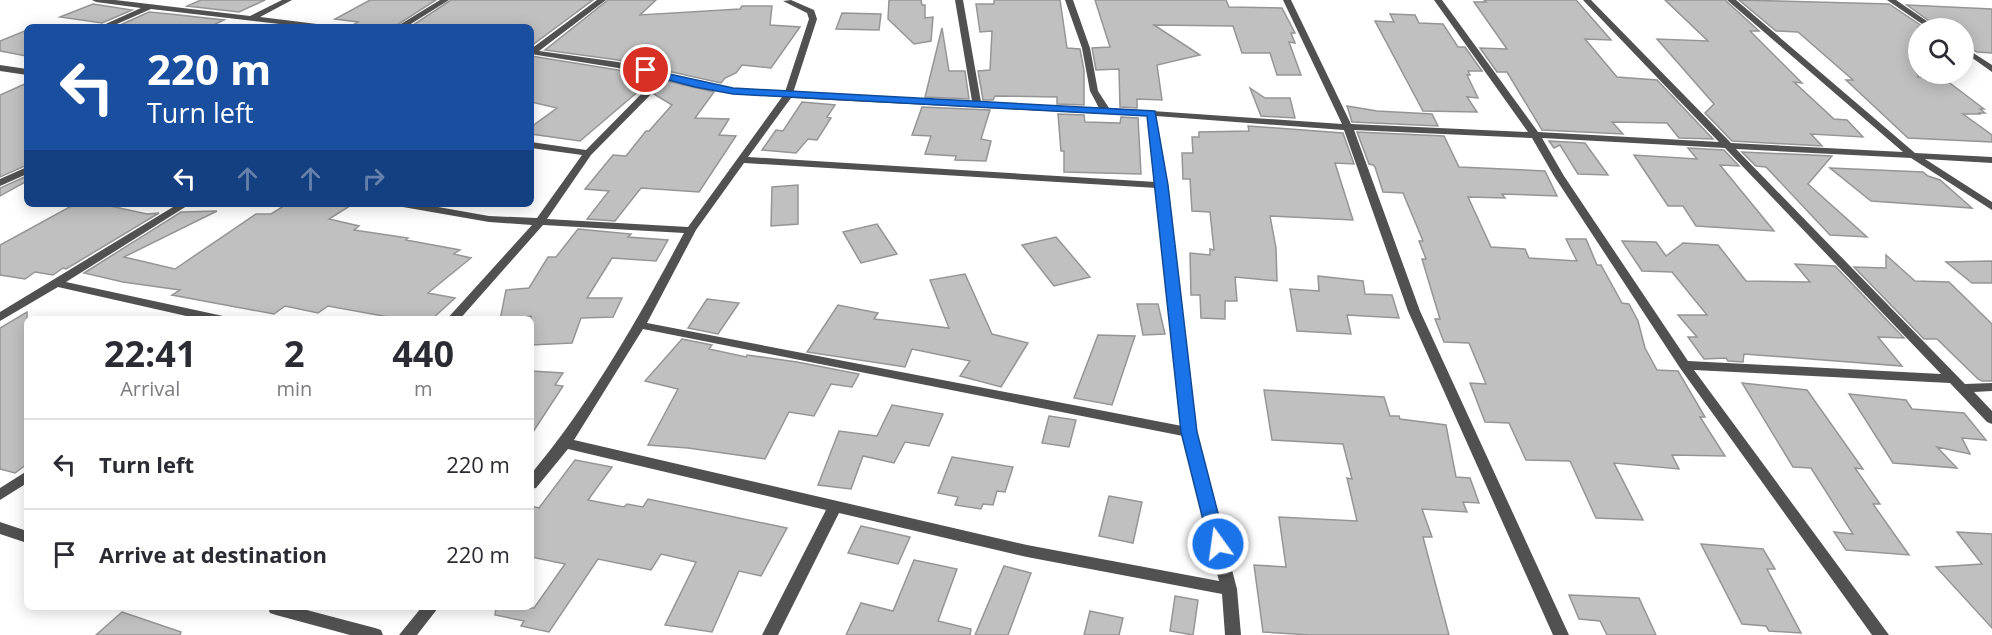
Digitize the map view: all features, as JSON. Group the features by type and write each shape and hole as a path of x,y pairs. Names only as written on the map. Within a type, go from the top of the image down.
{"street":[{"path":"96,0 300,24"},
{"path":"110,24 164,0"},
{"path":"251,18 288,0"},
{"path":"405,24 445,0"},
{"path":"534,50 602,0"},
{"path":"959,0 977,104"},
{"path":"1069,0 1086,48 1094,91 1106,111"},
{"path":"1287,0 1348,127 1414,311 1562,635"},
{"path":"1438,0 1535,135 1559,176 1684,365 1881,635"},
{"path":"1587,0 1992,419"},
{"path":"1731,0 1912,155 1992,207"},
{"path":"1891,0 1918,18"},
{"path":"534,480 565,443 640,325 691,230 788,95 813,19 811,12 787,1"},
{"path":"534,52 618,65 733,91 1152,113 1348,127 1724,144 1992,160"},
{"path":"1974,56 1992,69"},
{"path":"4,68 24,61"},
{"path":"4,68 24,71"},
{"path":"456,316 540,222 588,153 664,75"},
{"path":"1152,113 1189,432 1229,590 1233,635"},
{"path":"534,145 588,153"},
{"path":"742,160 1162,185"},
{"path":"0,183 24,171"},
{"path":"0,317 180,207"},
{"path":"420,207 489,219 691,230"},
{"path":"56,284 205,316"},
{"path":"640,325 1189,432"},
{"path":"1684,365 1992,387"},
{"path":"565,443 1027,551 1229,590"},
{"path":"0,495 24,478"},
{"path":"770,635 835,507"},
{"path":"0,528 24,536"},
{"path":"283,610 375,635"},
{"path":"407,635 427,610"}],"building":[{"path":"201,0 265,0 239,12 187,6"},
{"path":"370,0 436,0 399,24 355,24 358,22 335,19"},
{"path":"451,0 593,0 534,44 534,24 415,24"},
{"path":"608,0 656,0 640,15 740,9 742,6 772,6 770,25 800,27 771,68 742,65 736,73 725,78 721,83 618,60 545,50"},
{"path":"889,0 921,0 922,5 925,5 925,18 933,17 931,41 914,44 888,19"},
{"path":"994,0 1060,0 1067,48 1080,49 1084,70 1084,105 1057,104 1057,97 995,96 993,100 983,100 978,71 990,70 992,31 980,32 976,4 994,4"},
{"path":"1095,0 1226,0 1229,7 1282,8 1295,33 1291,33 1295,43 1289,42 1301,75 1277,75 1270,53 1242,53 1233,26 1154,25 1200,55 1157,65 1162,100 1137,99 1137,108 1120,107 1119,69 1096,70 1092,48 1110,47"},
{"path":"1484,0 1576,0 1611,40 1585,39 1617,77 1657,80 1713,139 1679,138 1667,123 1612,122 1623,134 1542,130 1507,72 1497,72 1480,48 1507,49 1474,2 1486,2"},
{"path":"1665,0 1725,0 1759,31 1750,31 1802,83 1794,82 1834,119 1847,120 1863,137 1811,134 1822,146 1732,141 1705,113 1714,104 1657,39 1708,41"},
{"path":"1739,0 1889,4 1910,18 1908,18 1908,84 1951,84 1984,109 1980,109 1985,113 1978,113 1981,114 1963,114 1992,135 1992,142 1908,138 1846,80 1853,80 1798,32 1776,31"},
{"path":"93,4 132,10 102,23 60,17"},
{"path":"1907,5 1992,9 1992,53 1974,50 1974,18 1925,18"},
{"path":"149,12 224,20 215,24 122,24"},
{"path":"842,13 881,14 879,30 836,29"},
{"path":"1390,14 1415,15 1419,23 1443,24 1458,47 1465,47 1482,71 1468,71 1470,75 1467,75 1478,98 1467,97 1477,112 1423,111 1375,21 1394,22"},
{"path":"942,28 949,71 965,71 969,99 925,97"},
{"path":"24,31 24,55 0,51 0,41"},
{"path":"534,56 654,78 580,141 534,134 534,125 557,108 534,103"},
{"path":"667,81 714,92 695,118 729,119 719,135 736,136 699,192 641,188 615,221 587,219 609,191 585,189 613,155 626,156 646,131 649,131 672,105 654,94"},
{"path":"24,84 24,166 0,177 0,95"},
{"path":"1250,88 1265,98 1290,98 1295,118 1261,116"},
{"path":"802,102 835,105 827,117 831,118 817,140 808,139 796,153 762,150 776,130 783,131"},
{"path":"1347,106 1377,111 1432,114 1438,126 1352,122"},
{"path":"922,107 990,110 981,139 991,141 986,161 955,160 956,156 925,154 931,136 912,135"},
{"path":"1058,114 1084,115 1085,122 1120,123 1121,117 1138,118 1141,174 1064,172 1064,151 1061,151"},
{"path":"1248,126 1343,133 1354,164 1335,163 1353,220 1270,216 1276,248 1277,281 1235,277 1237,301 1225,301 1225,319 1201,318 1200,295 1191,295 1190,253 1210,255 1210,249 1214,250 1210,212 1192,211 1190,179 1183,179 1182,153 1193,153 1192,137 1199,137 1199,132 1249,131"},
{"path":"1357,132 1444,136 1459,167 1545,171 1557,196 1502,194 1505,198 1468,197 1491,247 1525,249 1529,258 1577,261 1566,239 1586,239 1597,265 1601,265 1622,303 1629,304 1638,321 1645,348 1657,370 1678,371 1705,417 1700,417 1725,456 1672,455 1679,469 1614,463 1643,520 1596,518 1570,461 1526,460 1509,423 1485,422 1470,383 1486,384 1469,343 1444,342 1435,319 1440,319 1422,259 1426,259 1419,241 1423,241 1403,193 1383,192 1375,167 1369,164"},
{"path":"1549,141 1585,143 1608,175 1578,174 1560,145 1554,148"},
{"path":"1688,148 1724,150 1739,166 1720,165 1774,231 1696,226 1683,206 1668,206 1634,155 1697,159"},
{"path":"1742,152 1832,156 1808,184 1867,237 1830,235 1766,167 1756,166"},
{"path":"1830,168 1923,172 1940,180 1972,208 1871,201"},
{"path":"24,177 24,183 0,196 0,188"},
{"path":"798,185 798,224 771,226 772,187"},
{"path":"70,207 115,207 147,214 159,213 53,275 35,272 25,279 0,275 0,245"},
{"path":"282,207 348,207 329,219 359,226 354,230 408,238 406,240 460,250 454,254 471,258 428,293 455,298 435,316 383,316 328,306 318,313 285,306 274,314 172,295 180,290 123,282 84,273 181,212 217,211 124,257 175,269 256,214 271,214"},
{"path":"877,224 897,254 861,263 843,232"},
{"path":"578,229 631,234 628,237 668,240 656,261 612,258 587,298 622,298 613,317 581,318 572,343 534,345 534,316 501,316 506,290 529,288 548,257 556,257"},
{"path":"1056,237 1090,277 1054,286 1022,245"},
{"path":"1622,241 1656,242 1666,256 1683,243 1718,245 1746,281 1810,282 1795,264 1835,266 1904,338 1878,337 1902,366 1744,354 1743,362 1728,361 1726,358 1704,359 1688,337 1697,337 1678,315 1707,315 1672,272 1642,271"},
{"path":"1886,255 1915,281 1949,282 1992,324 1992,381 1978,379 1937,339 1924,339 1854,267 1886,268"},
{"path":"1992,261 1992,283 1972,283 1946,262"},
{"path":"965,274 992,334 1028,343 1001,387 960,376 970,361 912,349 905,367 807,352 838,305 878,313 874,319 949,328 930,280"},
{"path":"1318,276 1363,281 1365,294 1392,295 1399,318 1347,315 1351,334 1297,331 1290,289 1319,291"},
{"path":"707,299 739,303 718,334 688,328"},
{"path":"1137,304 1158,304 1165,334 1143,335"},
{"path":"27,312 27,316 24,316 24,466 15,473 0,469 0,328"},
{"path":"1098,335 1135,336 1112,405 1074,398"},
{"path":"682,339 712,345 709,349 746,357 747,355 797,362 859,374 852,387 831,384 814,416 789,412 765,459 648,445 678,389 645,381"},
{"path":"534,371 563,373 555,385 563,386 534,430"},
{"path":"1742,383 1807,390 1863,469 1855,468 1880,504 1873,504 1909,555 1846,550 1834,532 1853,534 1811,468 1793,467"},
{"path":"1264,390 1384,397 1390,416 1446,425 1456,477 1470,478 1479,503 1463,502 1467,512 1422,509 1432,537 1423,537 1449,635 1310,635 1263,632 1254,565 1286,567 1279,517 1357,521 1347,478 1352,479 1343,444 1272,440"},
{"path":"1849,394 1906,400 1912,409 1964,413 1986,440 1962,438 1970,454 1937,447 1957,468 1893,463"},
{"path":"892,405 943,414 929,446 905,442 894,463 863,456 851,489 818,485 839,431 877,436"},
{"path":"1049,416 1076,420 1069,447 1042,443"},
{"path":"952,457 1013,467 1005,492 997,491 993,505 983,504 981,509 955,505 958,497 938,493"},
{"path":"575,460 612,467 588,500 624,507 627,504 643,507 648,499 787,528 761,576 739,571 712,632 665,625 696,562 661,554 651,570 598,559 549,632 521,626 524,621 495,615 496,610 534,610 565,564 534,558 534,507 539,508"},
{"path":"1109,496 1142,502 1133,543 1099,536"},
{"path":"861,526 910,537 898,564 848,553"},
{"path":"1957,532 1992,534 1992,628 1936,567 1982,564"},
{"path":"1701,544 1763,549 1775,569 1767,569 1801,633 1769,631 1766,626 1742,624"},
{"path":"914,560 957,569 938,621 971,629 970,635 846,635 861,603 893,611"},
{"path":"1004,566 1031,573 1008,635 975,635"},
{"path":"1569,595 1639,598 1656,635 1607,635 1600,621 1579,619"},
{"path":"1175,596 1198,600 1193,635 1170,631"},
{"path":"1090,611 1123,618 1119,635 1084,635"},
{"path":"122,612 181,632 180,635 96,635"}],"route":[{"path":"646,70 695,84 733,91 1152,113 1189,432 1218,544"}]}
